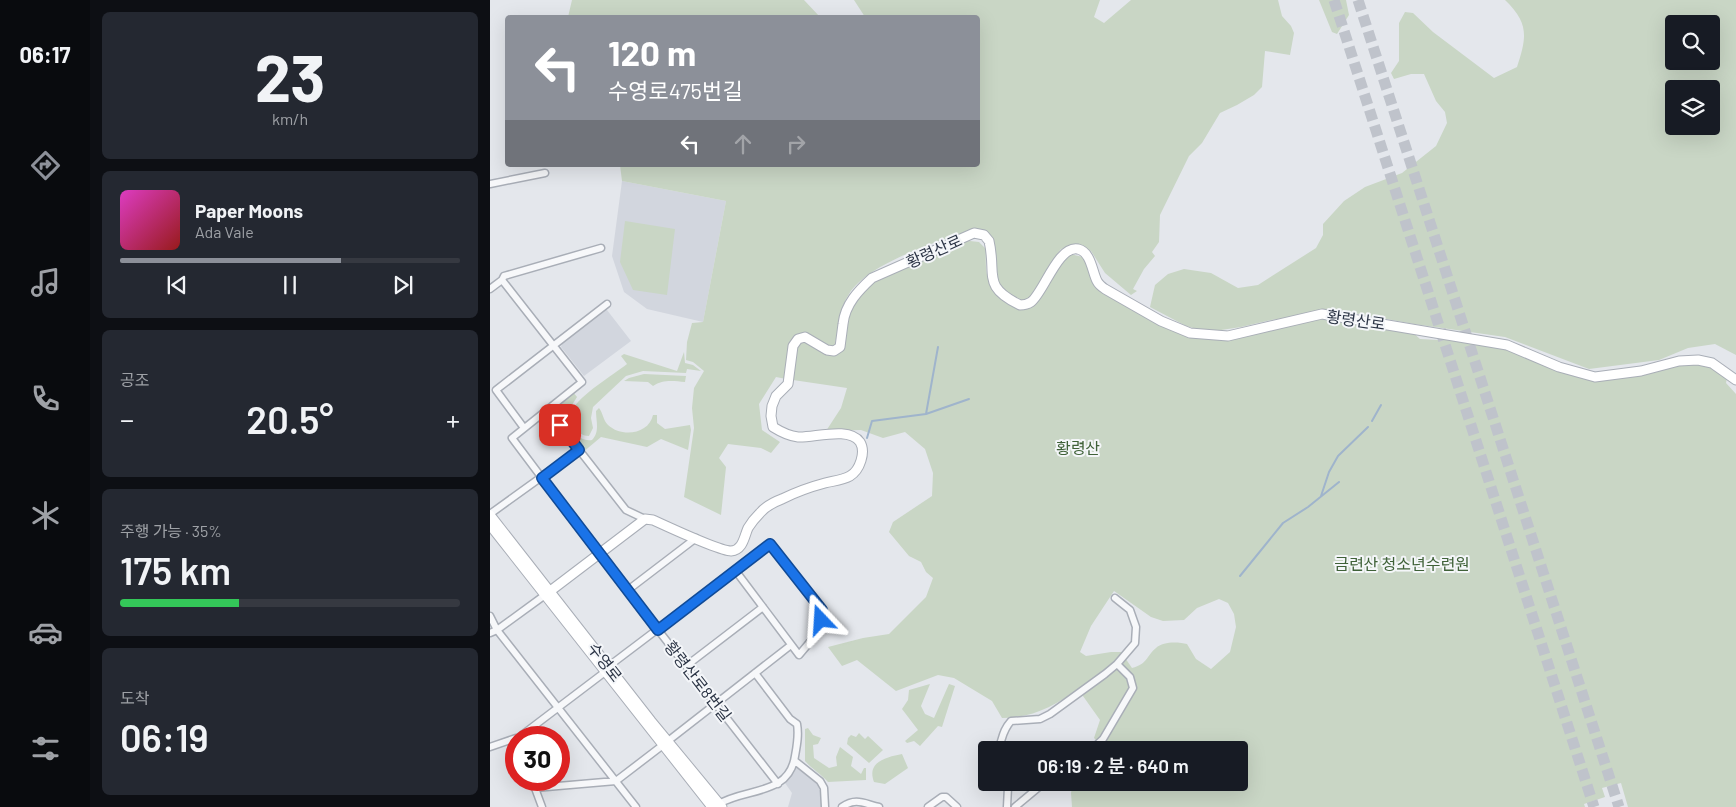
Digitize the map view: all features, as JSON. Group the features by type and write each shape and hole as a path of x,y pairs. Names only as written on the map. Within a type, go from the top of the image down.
{"street":[{"path":"490,184 545,173"},
{"name":"황령산로","path":"645,520 653,520 719,548 731,551 740,547 754,520 771,503 802,490 851,476 859,467 862,457 862,445 852,436 841,433 797,437 785,434 774,427 771,416 772,406 776,396 788,384 793,346 798,339 806,337 827,350 834,351 840,347 847,308 859,290 872,278 974,233 984,235 990,241 992,277 997,290 1007,299 1020,306 1030,303 1039,293 1062,256 1072,249 1078,249 1088,256 1098,283 1105,289 1161,321 1190,333 1228,336 1322,314 1507,344 1558,366 1595,377 1641,371 1679,361 1698,360 1712,363 1736,380"},
{"path":"490,289 502,280 504,276 601,248"},
{"path":"502,280 554,345 582,382 524,428 496,390 554,345 607,304"},
{"path":"490,633 498,630 645,520 626,510 548,410"},
{"name":"황령산로8번길","path":"524,428 512,438 599,554 778,784"},
{"path":"490,515 579,450"},
{"name":"수영로","path":"490,515 607,669 717,806"},
{"name":"수영로","path":"490,526 548,593"},
{"path":"628,590 696,538"},
{"path":"533,726 735,570 770,544 822,610 820,630 799,655 735,570"},
{"path":"1002,741 1003,729 1011,721 1040,719 1050,714 1105,674 1135,643 1136,627 1130,610 1116,598"},
{"path":"686,666 763,607"},
{"path":"490,616 498,630 636,807"},
{"path":"570,785 616,781 791,645"},
{"path":"1101,741 1132,688 1130,677 1116,664"},
{"path":"717,806 778,784 789,772 795,761 797,724 790,718 755,673"},
{"path":"490,747 505,742"},
{"path":"795,761 820,781 824,788 825,807"},
{"path":"536,791 542,807"},
{"path":"1007,807 1008,791"},
{"path":"1015,807 1034,791"},
{"path":"928,807 942,797 946,797 957,807"},
{"path":"842,807 850,802 859,802 879,807"}],"shaded area":[{"path":"622,181 726,201 703,322 647,309 624,292 612,256"},
{"path":"602,310 607,310 631,341 584,376 561,347 563,341"},
{"path":"797,766 819,782 823,791 825,807 788,807 792,793 785,783"}],"green space":[{"path":"572,0 804,0 818,15 568,15"},
{"path":"854,0 1100,0 1094,17 1104,23 1131,0 1278,0 1282,16 1291,26 1294,33 1290,55 1265,51 1262,87 1254,95 1220,113 1202,143 1189,156 1160,215 1159,242 1152,252 1155,256 1144,269 1133,289 1137,291 1131,295 1105,273 1091,251 1076,245 1061,249 1027,302 1016,300 1007,296 1001,289 995,271 993,241 974,229 906,254 888,263 858,283 849,294 841,312 835,345 830,348 814,339 792,341 790,344 786,379 776,377 759,404 762,430 780,442 771,453 761,448 728,444 719,458 726,467 721,515 684,497 694,428 692,408 694,388 704,371 693,362 686,360 687,342 692,323 703,322 726,201 622,181 620,167 980,167 980,15 864,15"},
{"path":"1319,0 1346,0 1349,15 1337,34 1332,32"},
{"path":"1505,0 1736,0 1736,355 1715,344 1688,348 1659,360 1589,369 1505,337 1414,324 1337,310 1208,332 1186,326 1150,307 1155,285 1168,274 1184,269 1211,273 1238,288 1258,285 1316,248 1323,235 1323,224 1344,201 1365,187 1402,173 1436,146 1447,123 1445,112 1436,101 1424,74 1411,74 1394,79 1391,73 1399,61 1399,23 1405,12 1413,13 1433,32 1494,78 1517,67 1524,39 1522,23"},
{"path":"625,221 675,229 667,295 633,290 620,262"},
{"name":"황령산","path":"970,241 979,242 986,249 987,274 993,288 1027,308 1033,306 1045,291 1056,270 1066,256 1070,254 1083,257 1088,263 1093,281 1158,323 1226,338 1321,317 1410,330 1420,339 1438,340 1445,337 1502,347 1583,376 1696,363 1714,368 1727,378 1726,383 1736,394 1736,807 1628,807 1621,783 1602,788 1605,797 1584,804 1585,807 1072,807 1071,791 1248,791 1248,741 1097,741 1094,738 1100,720 1078,689 1061,701 1043,710 1023,716 1002,718 992,701 954,678 938,675 896,691 857,660 842,666 828,647 863,638 889,634 926,597 933,578 926,572 921,562 909,556 889,532 893,522 932,496 933,473 925,449 905,432 883,438 861,430 826,431 841,408 847,388 793,380 797,345 802,341 808,341 837,354 850,312 861,294 877,279 962,242","holes":["1114,591 1151,617 1163,621 1184,620 1197,608 1219,599 1228,603 1234,614 1236,627 1230,652 1211,669 1196,659 1187,644 1180,643 1167,643 1159,646 1144,662 1132,668 1121,652 1086,656 1080,652 1091,626"]},
{"path":"684,352 685,363 693,365 701,371 687,369 686,373 643,371 626,376 593,407 591,418 593,428 589,436 579,432 572,418 572,410 589,392 627,364 621,356 624,354 677,371"},
{"path":"644,374 686,376 685,382 665,381 653,386 648,382 624,381"},
{"path":"573,392 577,397 567,413 572,428 578,436 586,440 592,440 596,434 596,411 599,408 608,425 620,432 627,433 641,430 653,415 657,415 657,423 665,429 690,425 688,450 661,439 647,447 601,437 582,453 551,413 552,408"},
{"path":"930,684 921,706 925,714 934,718 949,684 955,686 942,727 938,726 920,746 914,741 907,743 905,741 918,730 902,709 908,700 909,690"},
{"path":"808,728 813,735 821,738 818,744 813,745 814,758 829,768 837,766 836,757 840,747 853,757 851,766 861,774 864,768 866,768 866,780 828,782 811,767 805,761 805,729"},
{"path":"859,733 865,739 868,736 883,750 869,763 847,744 848,738 851,735 856,737"},
{"path":"902,754 908,768 885,784 874,782 873,769 880,761"}],"waterway":[{"path":"926,414 938,347"},
{"path":"867,438 872,421 926,414 969,399"},
{"path":"1372,421 1381,405"},
{"path":"1321,496 1329,472 1338,456 1368,427"},
{"path":"1240,576 1283,523 1308,507 1339,482"}],"tunnel":[{"path":"1334,0 1594,807"},
{"path":"1358,0 1619,807"}],"route":[{"path":"560,425 579,450 542,478 658,630 770,544 822,610 821,620"}],"park label":[{"name":"금련산 청소년수련원","path":"1402,564"}]}
